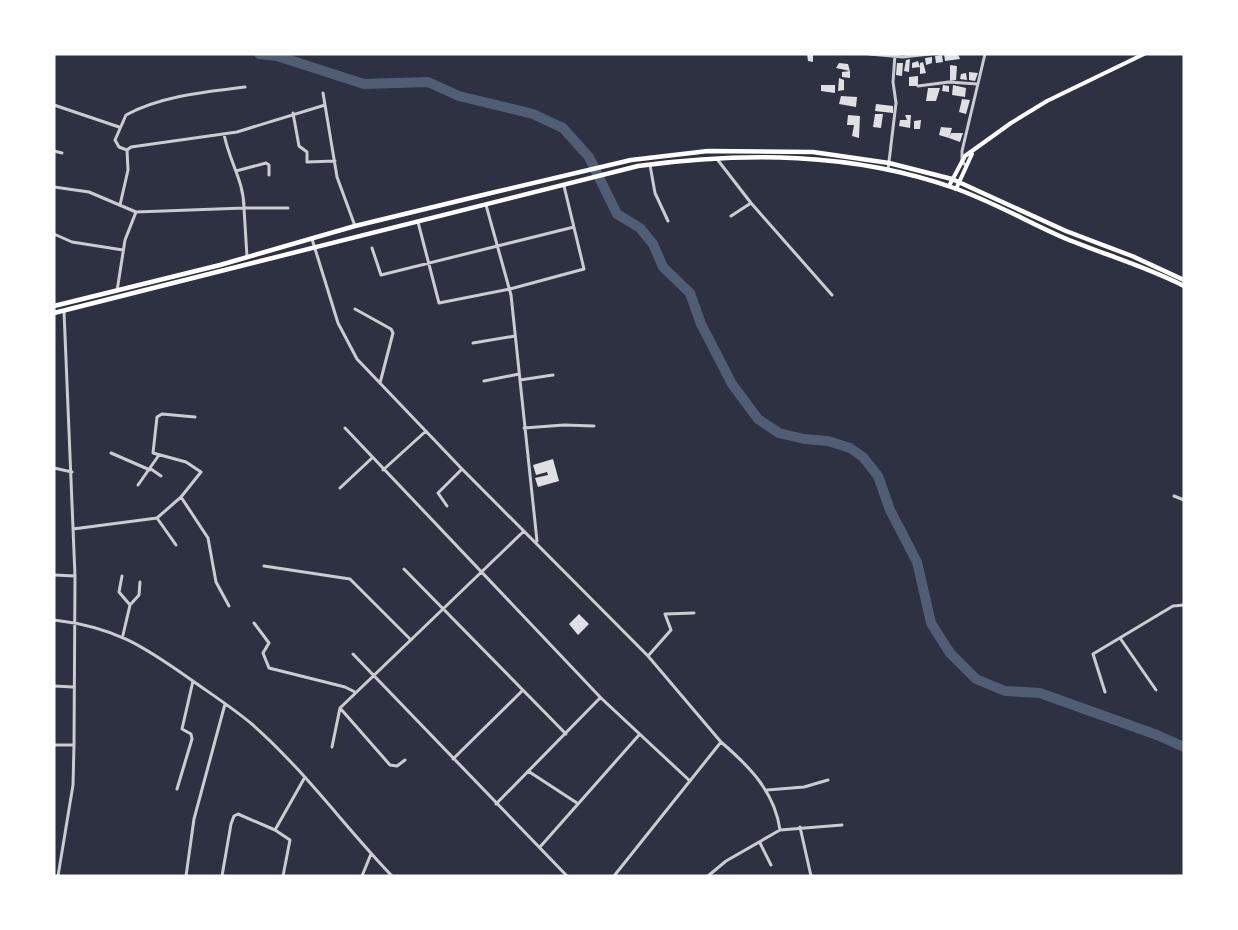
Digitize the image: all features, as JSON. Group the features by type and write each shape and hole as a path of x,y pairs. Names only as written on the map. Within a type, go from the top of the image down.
{"main road":[{"path":"949,186 962,161 1047,101 1144,54"},
{"path":"54,306 247,257 355,226 614,165 676,154 781,150 813,152 889,163 952,179 1066,231 1126,253 1184,279"},
{"path":"957,189 972,153"},
{"path":"54,313 418,220 618,172 650,165 717,159 814,159 888,170 949,186 1063,237 1123,259 1184,286"},
{"path":"1123,259 1126,253"}],"street":[{"path":"869,54 919,57 930,54"},
{"path":"966,166 962,161 985,54"},
{"path":"888,170 896,102 892,82 895,55"},
{"path":"918,86 949,82 977,84"},
{"path":"245,87 202,92 145,106 126,115 115,140 119,147 127,150 138,146 224,134 255,127 293,113 325,105"},
{"path":"323,93 337,177 355,226"},
{"path":"54,105 119,127"},
{"path":"293,113 300,148 307,152 307,162 334,161"},
{"path":"224,134 227,151 244,192 247,257"},
{"path":"120,205 128,170 127,150"},
{"path":"54,151 62,153"},
{"path":"717,159 832,295"},
{"path":"236,171 266,163 269,165 270,175"},
{"path":"650,165 658,203 668,221"},
{"path":"418,220 437,300 442,303 510,289 584,269 564,186"},
{"path":"54,187 89,192 136,212 288,208"},
{"path":"731,216 752,203"},
{"path":"486,205 496,248 510,289 537,543"},
{"path":"117,291 128,229 136,212"},
{"path":"372,248 379,275 574,227"},
{"path":"54,234 72,242 123,250"},
{"path":"312,238 346,341 357,359 462,469 648,656 767,790 780,830"},
{"path":"355,309 391,329 393,333 380,383"},
{"path":"58,876 73,785 74,745 74,529 64,310"},
{"path":"473,343 515,336"},
{"path":"484,381 519,374"},
{"path":"520,380 553,375"},
{"path":"74,529 157,518 181,497 200,476 200,470 186,462 159,455 153,451 158,415 195,417"},
{"path":"524,428 594,426"},
{"path":"345,428 601,698 690,781"},
{"path":"383,470 426,430"},
{"path":"111,453 161,476"},
{"path":"138,485 159,455"},
{"path":"340,488 372,458"},
{"path":"54,468 72,472"},
{"path":"447,506 438,493 462,469"},
{"path":"1174,496 1184,500"},
{"path":"181,497 207,538 216,582 229,606"},
{"path":"157,518 176,545"},
{"path":"332,747 340,708 482,574 524,531"},
{"path":"264,566 350,579 411,640"},
{"path":"404,569 566,734"},
{"path":"54,575 75,576"},
{"path":"122,576 119,592 130,605"},
{"path":"123,636 130,605 139,596 140,582"},
{"path":"1106,692 1092,654 1173,606 1184,605"},
{"path":"648,656 671,630 666,614 694,613"},
{"path":"54,620 75,623 123,636 193,681 253,725 305,777 392,876"},
{"path":"254,623 270,643 263,653 269,668 345,687 355,692"},
{"path":"1120,638 1156,690"},
{"path":"353,654 567,876"},
{"path":"177,789 192,739 191,734 182,729 193,681"},
{"path":"54,686 74,687"},
{"path":"453,759 522,691"},
{"path":"496,804 601,698"},
{"path":"186,876 194,819 225,704"},
{"path":"340,708 390,765 397,766 405,760"},
{"path":"540,847 639,735"},
{"path":"614,876 722,742"},
{"path":"54,745 74,745"},
{"path":"528,771 577,803"},
{"path":"275,830 305,777"},
{"path":"767,790 804,787 828,780"},
{"path":"222,876 234,816 240,815 275,830 290,842 283,876"},
{"path":"708,876 726,861 780,830 842,825"},
{"path":"800,827 811,876"},
{"path":"760,843 771,865"},
{"path":"362,876 371,854"}],"building":[{"path":"807,54 813,54 813,62 808,61"},
{"path":"944,54 958,54 960,59 945,61"},
{"path":"942,55 943,62 936,63 935,56"},
{"path":"932,57 932,63 926,65 925,58"},
{"path":"910,59 909,72 904,71 906,60"},
{"path":"918,61 920,67 912,68 912,63"},
{"path":"923,62 926,73 920,74 920,63"},
{"path":"839,63 848,64 850,71 836,68"},
{"path":"897,63 903,63 902,76 896,75"},
{"path":"950,65 957,66 956,80 950,81"},
{"path":"850,71 850,78 842,77 842,72"},
{"path":"969,72 978,73 975,81 969,80"},
{"path":"966,73 967,80 960,79 961,74"},
{"path":"918,76 918,86 909,86 909,77"},
{"path":"839,78 844,80 844,90 838,91"},
{"path":"821,85 835,85 835,93 821,91"},
{"path":"943,85 949,86 949,92 942,91"},
{"path":"953,85 966,88 965,97 952,95"},
{"path":"928,88 940,88 936,101 926,101"},
{"path":"841,96 857,97 856,107 839,104"},
{"path":"962,99 970,100 966,114 959,112"},
{"path":"876,104 893,106 893,113 875,111"},
{"path":"875,114 883,114 881,128 873,127"},
{"path":"848,115 860,116 859,138 852,136 854,125 847,125"},
{"path":"905,115 911,115 910,128 899,126 900,120 907,120"},
{"path":"921,120 920,129 914,129 914,121"},
{"path":"941,127 952,128 949,138 939,135"},
{"path":"951,133 963,133 960,142 949,138"},
{"path":"553,459 559,481 538,487 535,478 548,475 547,472 536,475 533,465"},
{"path":"579,614 589,624 578,635 569,624"}],"waterway":[{"path":"259,54 277,56 364,84 428,82 459,96 533,114 563,128 589,157 617,214 640,228 653,244 663,267 690,293 701,324 732,384 758,419 779,433 804,439 828,441 850,448 863,457 878,476 890,510 917,562 931,623 950,653 976,679 1005,691 1040,693 1184,747"}]}
